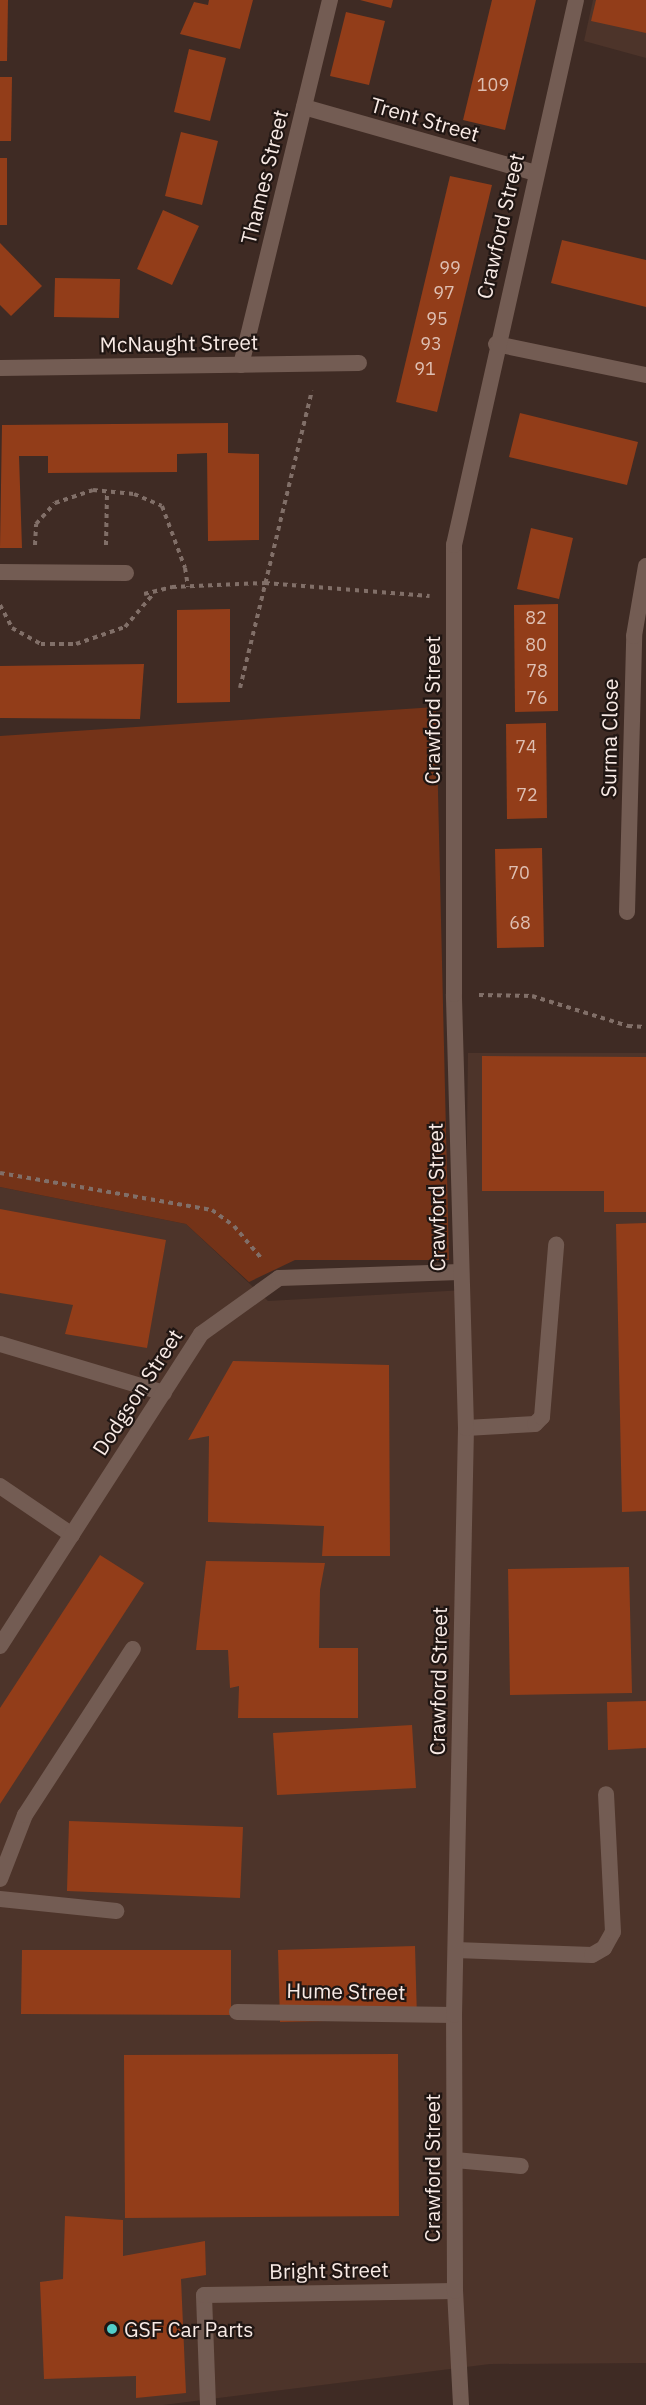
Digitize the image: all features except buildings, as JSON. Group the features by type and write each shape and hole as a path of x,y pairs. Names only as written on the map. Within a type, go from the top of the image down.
{"street":[{"name":"Thames Street","path":"241,364 330,0"},
{"name":"Crawford Street","path":"461,2405 455,2291 454,2015 466,1428 454,994 454,545 496,344 576,0"},
{"name":"Trent Street","path":"304,107 535,173"},
{"path":"496,344 646,375"},
{"name":"McNaught Street","path":"0,368 359,363"},
{"name":"Surma Close","path":"627,912 633,636 646,566"},
{"path":"0,572 126,573"},
{"path":"466,1428 535,1424 542,1417 556,1245"},
{"path":"279,1278 460,1272"},
{"name":"Dodgson Street","path":"0,1646 201,1334 279,1278"},
{"path":"0,1344 164,1393"},
{"path":"0,1486 72,1535"},
{"path":"0,1879 26,1815 133,1649"},
{"path":"456,1950 592,1955 604,1948 613,1932 606,1794"},
{"path":"0,1899 116,1911"},
{"name":"Hume Street","path":"237,2013 454,2015"},
{"path":"454,2160 520,2166"},
{"name":"Bright Street","path":"208,2405 204,2295 455,2291"}],"path":[{"path":"240,688 319,364"},
{"path":"34,573 36,524 55,503 93,490 134,494 162,506 185,568 188,587"},
{"path":"105,573 107,492"},
{"path":"126,573 145,595 188,587 265,583 455,598"},
{"path":"0,605 12,628 41,644 76,644 125,627 154,592"},
{"path":"454,994 532,996 628,1026 646,1026"},
{"path":"0,1173 212,1210 234,1226 279,1278"}],"shaded area":[{"path":"593,0 646,0 646,58 584,41"},
{"path":"436,707 449,1260 295,1260 249,1282 186,1224 0,1187 0,736"},
{"path":"468,1053 646,1053 646,2363 490,2364 163,2405 0,2405 0,1187 186,1224 268,1301 465,1290"}],"place":[{"name":"GSF Car Parts","path":"112,2329"}]}
